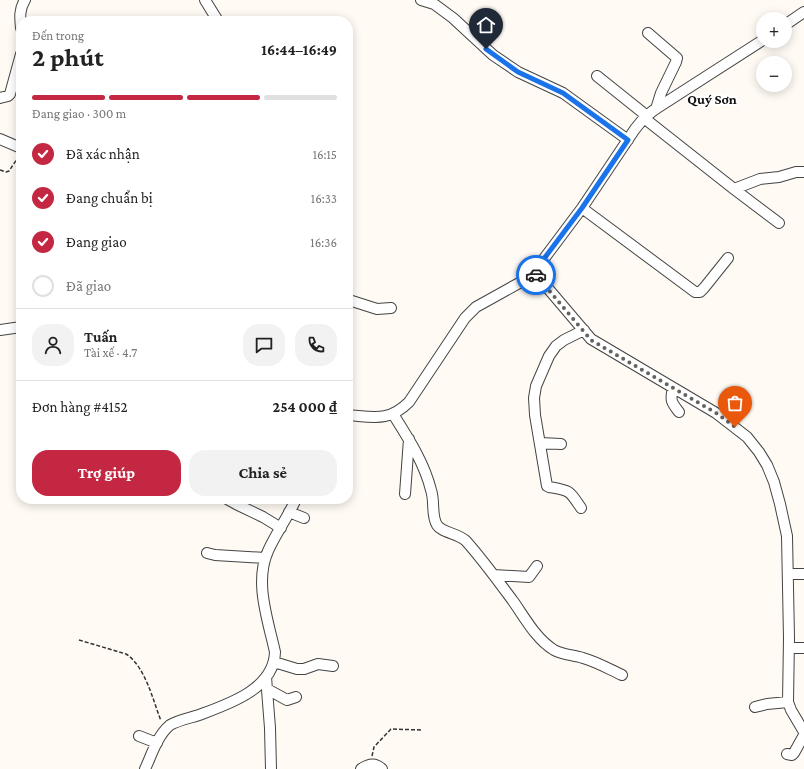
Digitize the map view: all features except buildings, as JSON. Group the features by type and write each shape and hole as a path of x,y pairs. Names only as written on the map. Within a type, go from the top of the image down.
{"street":[{"path":"20,16 20,10 25,0"},
{"path":"205,0 215,16"},
{"path":"421,0 436,2 493,55 518,72 563,93 628,140"},
{"path":"792,20 804,12"},
{"path":"648,33 677,58 661,93 656,109"},
{"path":"353,415 381,418 404,408 465,318 476,307 521,282 534,272 582,208 628,140 646,117 756,45"},
{"path":"0,98 10,94 16,72"},
{"path":"597,76 734,189 779,223"},
{"path":"0,139 16,146"},
{"path":"734,189 760,179 779,177 796,172 804,172"},
{"path":"582,208 695,292 700,292 704,288 728,258"},
{"path":"534,272 591,340 716,413 747,437 760,452 774,482 787,536 789,648 788,702 804,733 794,753 792,755 787,754"},
{"path":"353,302 377,309 391,308"},
{"path":"0,330 16,328"},
{"path":"580,508 572,494 568,491 550,488 547,486 535,416 534,398 536,386 549,356 556,346 564,340 584,330"},
{"path":"673,388 671,402 679,412"},
{"path":"393,414 418,456 431,489 434,518 438,527 462,537 494,575 530,627 552,649 583,658 622,675"},
{"path":"405,494 409,439"},
{"path":"540,443 561,444"},
{"path":"236,504 280,528"},
{"path":"145,769 164,731 175,722 200,714 250,693 266,678 274,662 274,652 261,586 265,558 294,504"},
{"path":"290,512 304,518"},
{"path":"208,554 215,556 265,558"},
{"path":"494,575 529,577 537,566"},
{"path":"788,574 804,574"},
{"path":"789,648 804,648"},
{"path":"274,662 297,669 304,669 318,664 333,666"},
{"path":"266,678 270,728 271,769"},
{"path":"267,689 286,700 296,697"},
{"path":"755,707 788,702"},
{"path":"139,736 157,743"},
{"path":"361,769 372,764 378,765 382,769"}],"path":[{"path":"0,170 6,172 9,171 16,160"},
{"path":"78,640 126,654 132,658 149,686 164,731"},
{"path":"372,764 374,747 391,729 421,730"}],"way so far":[{"path":"536,275 591,340 716,413 735,427"}],"district":[{"name":"Quý Sơn","path":"712,99"}],"route":[{"path":"486,49 523,75 563,93 628,140 582,208 534,272 536,275"}]}
